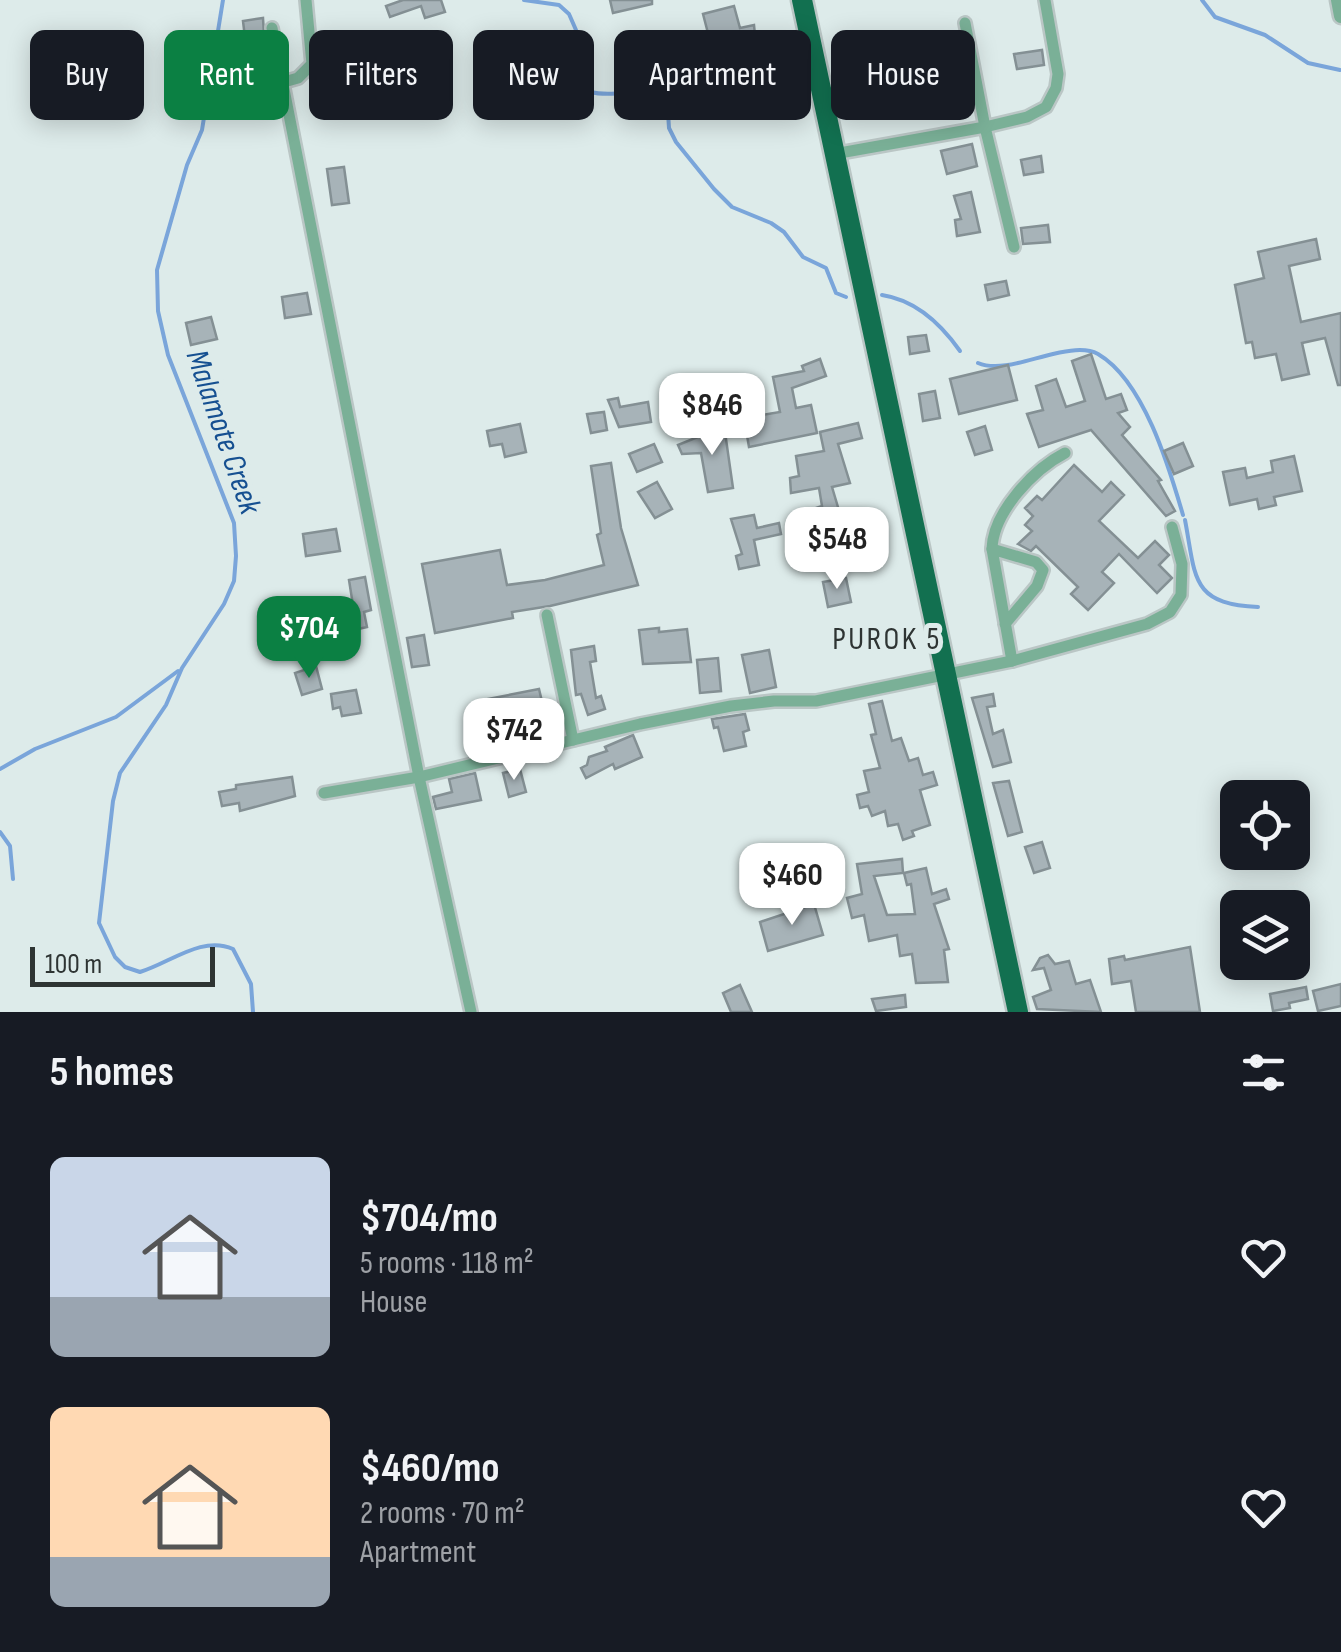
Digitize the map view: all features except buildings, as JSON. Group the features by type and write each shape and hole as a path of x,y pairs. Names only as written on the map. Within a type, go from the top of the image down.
{"highway":[{"path":"802,0 1018,1012"}],"street":[{"path":"289,81 298,78 312,64 306,0"},
{"path":"834,154 985,127 1037,113 1053,97 1058,74 1045,0"},
{"path":"1338,0 1341,16"},
{"path":"965,23 1014,246"},
{"path":"289,108 420,776 471,1012"},
{"path":"1012,661 992,549 999,522 1030,477 1065,453"},
{"path":"324,793 420,776 732,706 826,699 1012,661 1147,624 1178,603 1183,578 1172,528"},
{"path":"992,549 1036,562 1043,570 1036,586 1006,624"},
{"path":"548,616 573,740"}],"waterway":[{"name":"Malamote Creek","path":"223,0 202,130 187,165 157,270 158,311 168,355 234,523 234,581 224,604 182,668 166,705 120,773 113,801 99,923 115,957 125,967 140,972 210,945 233,949 251,984 253,1012"},
{"path":"524,0 559,5 569,14 576,40 563,62 568,77 577,86 602,94 659,90 667,97 669,128 676,142 714,189 732,207 784,232 803,257 826,268 836,293 846,297"},
{"path":"1202,0 1215,17 1265,35 1308,63 1340,70"},
{"path":"882,295 905,302 926,315 960,351"},
{"path":"978,363 1005,365 1075,350 1098,354 1129,384 1141,404 1162,450 1183,515"},
{"path":"1185,520 1200,584 1219,600 1258,607"},
{"path":"0,769 35,749 116,717 178,671"},
{"path":"0,832 10,846 13,879"}],"district":[{"name":"PUROK 5","path":"887,639"}]}
